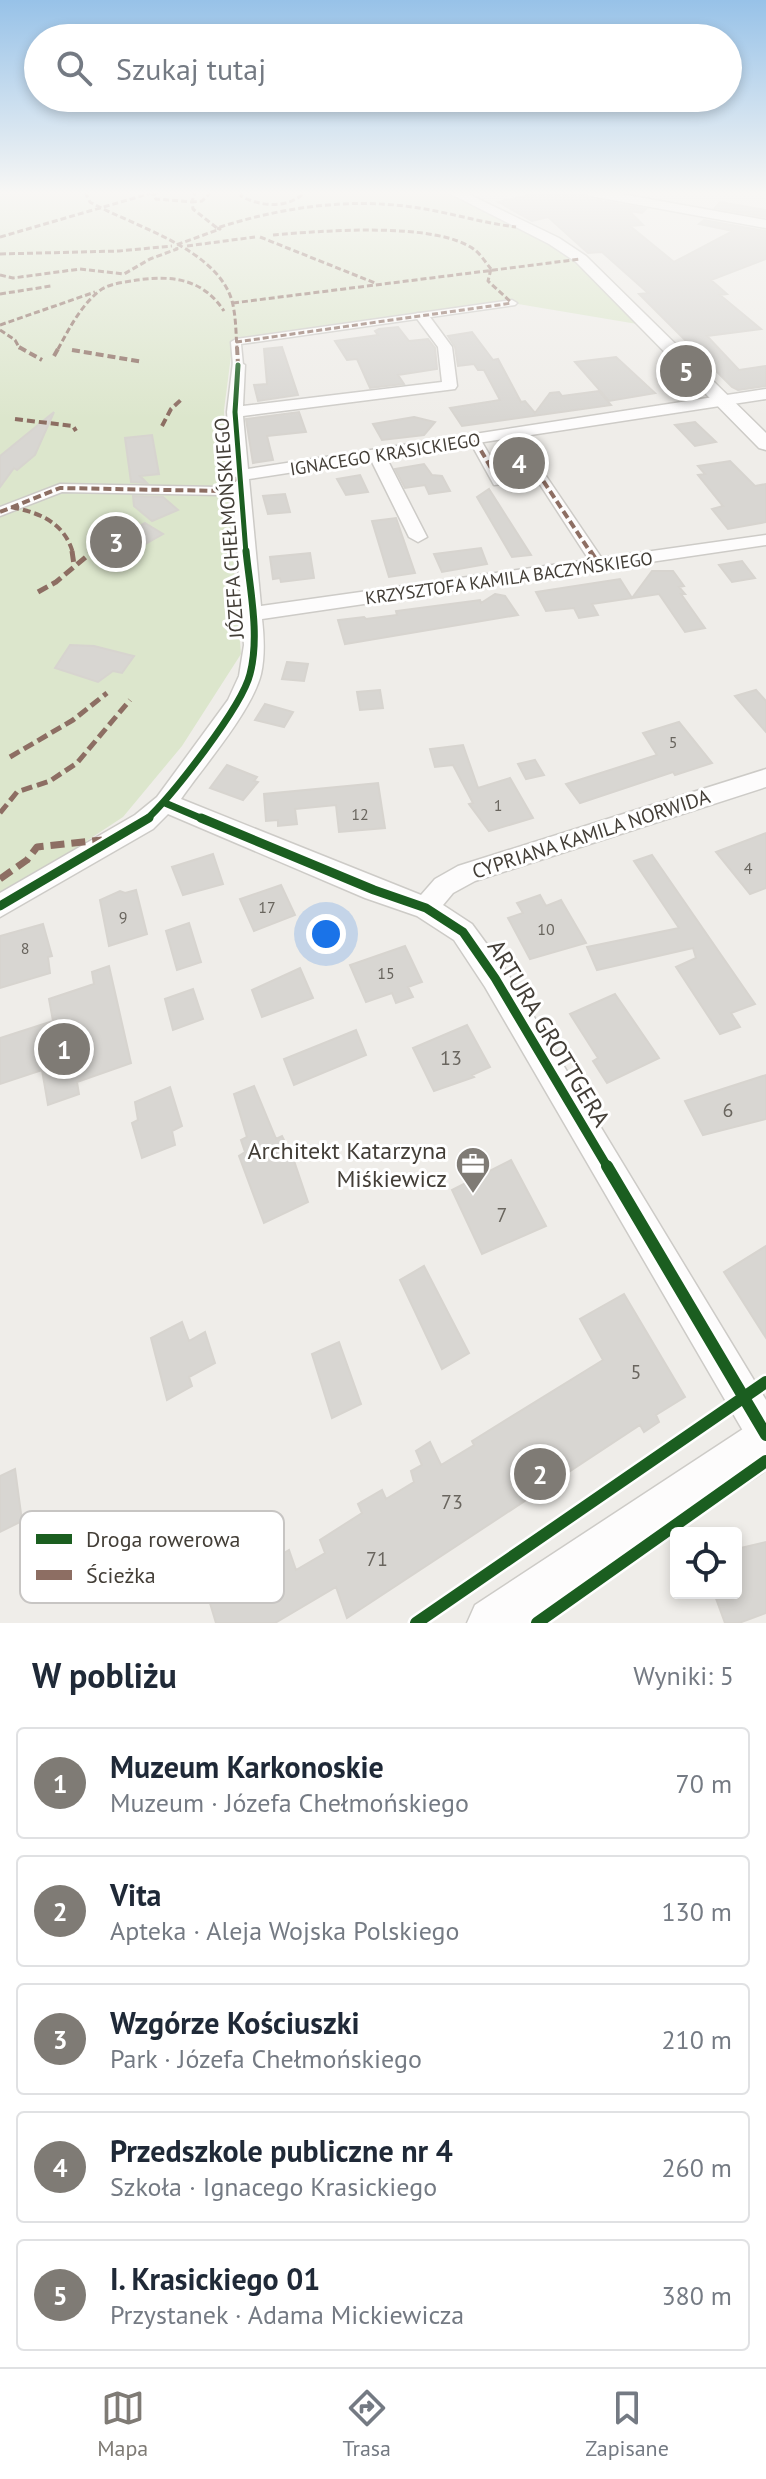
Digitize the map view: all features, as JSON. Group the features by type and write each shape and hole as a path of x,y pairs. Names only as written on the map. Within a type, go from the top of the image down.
{"street":[{"path":"590,268 766,444"},
{"name":"JÓZEFA CHEŁMOŃSKIEGO","path":"0,906 144,822 165,803 244,690 253,657 235,412 236,342 512,303"},
{"path":"235,412 450,386 445,347 422,316"},
{"name":"IGNACEGO KRASICKIEGO","path":"241,475 766,394"},
{"path":"475,440 499,482 540,476 600,566"},
{"path":"377,455 418,537"},
{"path":"0,512 60,488 221,491 241,475"},
{"name":"KRZYSZTOFA KAMILA BACZYŃSKIEGO","path":"251,614 766,540"},
{"name":"CYPRIANA KAMILA NORWIDA","path":"426,908 444,886 467,873 766,778"},
{"name":"ARTURA GROTTGERA","path":"165,803 374,890 426,908 463,932 495,978 766,1435"},
{"path":"493,1623 766,1442"}],"green space":[{"path":"0,268 583,268 649,326 512,303 236,342 232,348 224,410 225,461 241,654 182,746 123,817 0,898"}],"building":[{"path":"620,268 743,268 711,280 727,294 720,295 761,329 707,336 739,370 766,366 766,386 738,390 732,387 639,294 648,293"},
{"path":"398,327 409,341 428,339 435,348 437,369 398,375 404,384 370,388 357,359 347,360 335,341 378,335 375,331 379,329"},
{"path":"472,332 493,360 498,359 521,402 525,401 535,413 550,393 559,392 562,396 599,391 611,405 462,426 450,408 500,400 484,370 478,370 474,364 458,366 455,347 448,336"},
{"path":"282,347 298,395 258,401 254,385 267,384 264,349"},
{"path":"616,357 655,393 609,401 575,362"},
{"path":"54,412 35,455 17,470 14,468 0,487 0,456"},
{"path":"299,412 306,432 267,436 273,460 253,463 246,419"},
{"path":"414,417 435,422 424,435 382,440 373,424"},
{"path":"695,422 716,442 695,446 675,425"},
{"path":"152,435 159,474 140,476 147,483 131,482 125,438"},
{"path":"525,451 532,453 544,468 505,475 494,457"},
{"path":"730,461 755,486 766,484 766,522 728,529 712,509 723,506 698,475 705,474 698,466"},
{"path":"424,464 432,475 442,476 450,491 429,494 425,485 405,488 395,469"},
{"path":"360,475 368,492 346,495 337,479"},
{"path":"489,489 531,555 512,557 477,497"},
{"path":"285,494 290,512 268,514 263,496"},
{"path":"133,496 163,497 178,510 152,521 134,506"},
{"path":"396,518 415,573 389,577 372,521"},
{"path":"145,523 163,534 138,548 120,537"},
{"path":"481,548 487,564 442,572 434,554"},
{"path":"310,553 314,578 281,582 280,578 273,579 270,557"},
{"path":"742,561 755,578 732,582 719,565"},
{"path":"652,571 673,571 684,586 679,587 685,594 681,594 705,628 685,632 659,594 592,604 598,615 579,618 574,608 546,611 536,592 620,579 632,598"},
{"path":"495,594 505,596 518,615 345,644 338,620 397,615 396,611 480,600 481,603"},
{"path":"70,645 94,646 134,656 122,673 113,671 98,682 55,668"},
{"path":"287,662 308,664 304,681 282,679"},
{"path":"380,690 383,708 360,710 357,692"},
{"path":"756,690 766,701 766,732 735,696"},
{"path":"265,704 293,712 284,727 255,720"},
{"path":"679,722 712,763 675,775 673,772 580,803 566,784 657,755 643,733"},
{"path":"463,745 478,788 510,778 533,818 489,831 469,804 473,803 453,765 435,767 430,749"},
{"path":"535,760 544,775 526,779 518,764"},
{"path":"227,765 257,777 254,781 258,782 243,800 210,788"},
{"path":"378,783 385,828 339,832 336,805 295,809 297,824 278,826 278,820 266,821 264,794"},
{"path":"766,833 766,888 750,894 716,852"},
{"path":"213,854 223,884 183,895 172,867"},
{"path":"652,855 755,1004 731,1013 740,1027 720,1034 676,967 696,958 693,948 597,970 587,947 679,928 634,861"},
{"path":"281,885 295,915 254,931 240,899"},
{"path":"136,890 147,934 109,946 100,900 120,891"},
{"path":"540,895 546,906 561,900 586,943 530,959 508,918 523,913 517,903"},
{"path":"189,923 201,962 177,970 166,931"},
{"path":"43,924 52,956 48,957 50,973 0,988 0,936"},
{"path":"405,946 422,982 408,987 413,997 396,1003 392,993 366,1002 350,965"},
{"path":"109,966 131,1063 77,1082 79,1094 48,1105 42,1070 0,1084 0,1038 53,1021 49,999 94,984 92,972"},
{"path":"300,968 313,998 262,1017 252,990"},
{"path":"193,989 203,1019 173,1030 165,999"},
{"path":"615,994 659,1058 607,1083 593,1061 598,1058 570,1014"},
{"path":"467,1025 490,1067 472,1075 474,1077 434,1091 413,1048"},
{"path":"356,1030 366,1055 294,1085 284,1059"},
{"path":"766,1075 766,1119 703,1135 685,1101"},
{"path":"254,1086 276,1139 282,1136 293,1158 308,1202 264,1223 239,1156 245,1152 241,1140 247,1137 234,1094"},
{"path":"170,1087 182,1126 172,1131 175,1145 142,1158 132,1123 138,1120 135,1102"},
{"path":"511,1160 546,1226 482,1254 452,1190"},
{"path":"766,1246 766,1338 724,1272"},
{"path":"424,1266 469,1353 442,1369 400,1280"},
{"path":"624,1294 685,1397 656,1415 659,1422 644,1432 640,1425 347,1618 336,1587 275,1623 216,1623 210,1603 284,1603 284,1553 289,1550 296,1570 325,1553 320,1540 362,1513 358,1504 382,1490 386,1499 414,1482 411,1471 422,1465 416,1451 430,1442 441,1465 474,1445 472,1441 603,1360 580,1319"},
{"path":"182,1322 189,1341 205,1332 215,1363 189,1377 192,1386 167,1400 151,1338"},
{"path":"339,1342 361,1404 332,1418 312,1354"},
{"path":"15,1469 21,1511 20,1522 0,1532 0,1476"},
{"path":"766,1542 766,1613 739,1623 725,1623 716,1599 742,1599 742,1548"}],"marked path":[{"path":"0,275 13,278 80,269 124,274 135,268"},
{"path":"211,268 222,280 233,303 238,365"},
{"path":"337,268 375,283"},
{"path":"233,303 512,268"},
{"path":"491,269 488,281 512,303"},
{"path":"54,356 87,304 101,290 114,284 150,278 186,280 208,291 224,311"},
{"path":"0,294 51,286"},
{"path":"0,325 95,292"},
{"path":"236,342 512,303"},
{"path":"0,330 15,340 20,349 42,360"},
{"path":"72,350 143,362"},
{"path":"162,426 171,409 183,398"},
{"path":"15,419 73,426 76,431"},
{"path":"475,440 499,482 540,476 600,566"},
{"path":"0,512 60,488 221,491 241,475"},
{"path":"11,507 36,513 56,524 69,540 74,565"},
{"path":"38,592 56,582 100,545"},
{"path":"10,757 73,720 107,693"},
{"path":"0,813 17,792 50,781 77,763 130,700"},
{"path":"0,879 27,860 37,847 102,840"}],"cycle path":[{"path":"0,906 144,822 165,803 237,703 250,676 254,645 235,412 238,365"},
{"path":"165,803 374,890 426,908 463,932 495,978 766,1435"},
{"path":"416,1623 766,1382"},
{"path":"537,1623 766,1461"}],"place":[{"name":"I. Krasickiego 01","path":"686,371"},
{"name":"Przedszkole publiczne nr 4","path":"519,463"},
{"name":"Wzgórze Kościuszki","path":"116,542"},
{"name":"Muzeum Karkonoskie","path":"64,1049"},
{"name":"Architekt Katarzyna Miśkiewicz","path":"473,1195"},
{"name":"Vita","path":"540,1474"}]}
